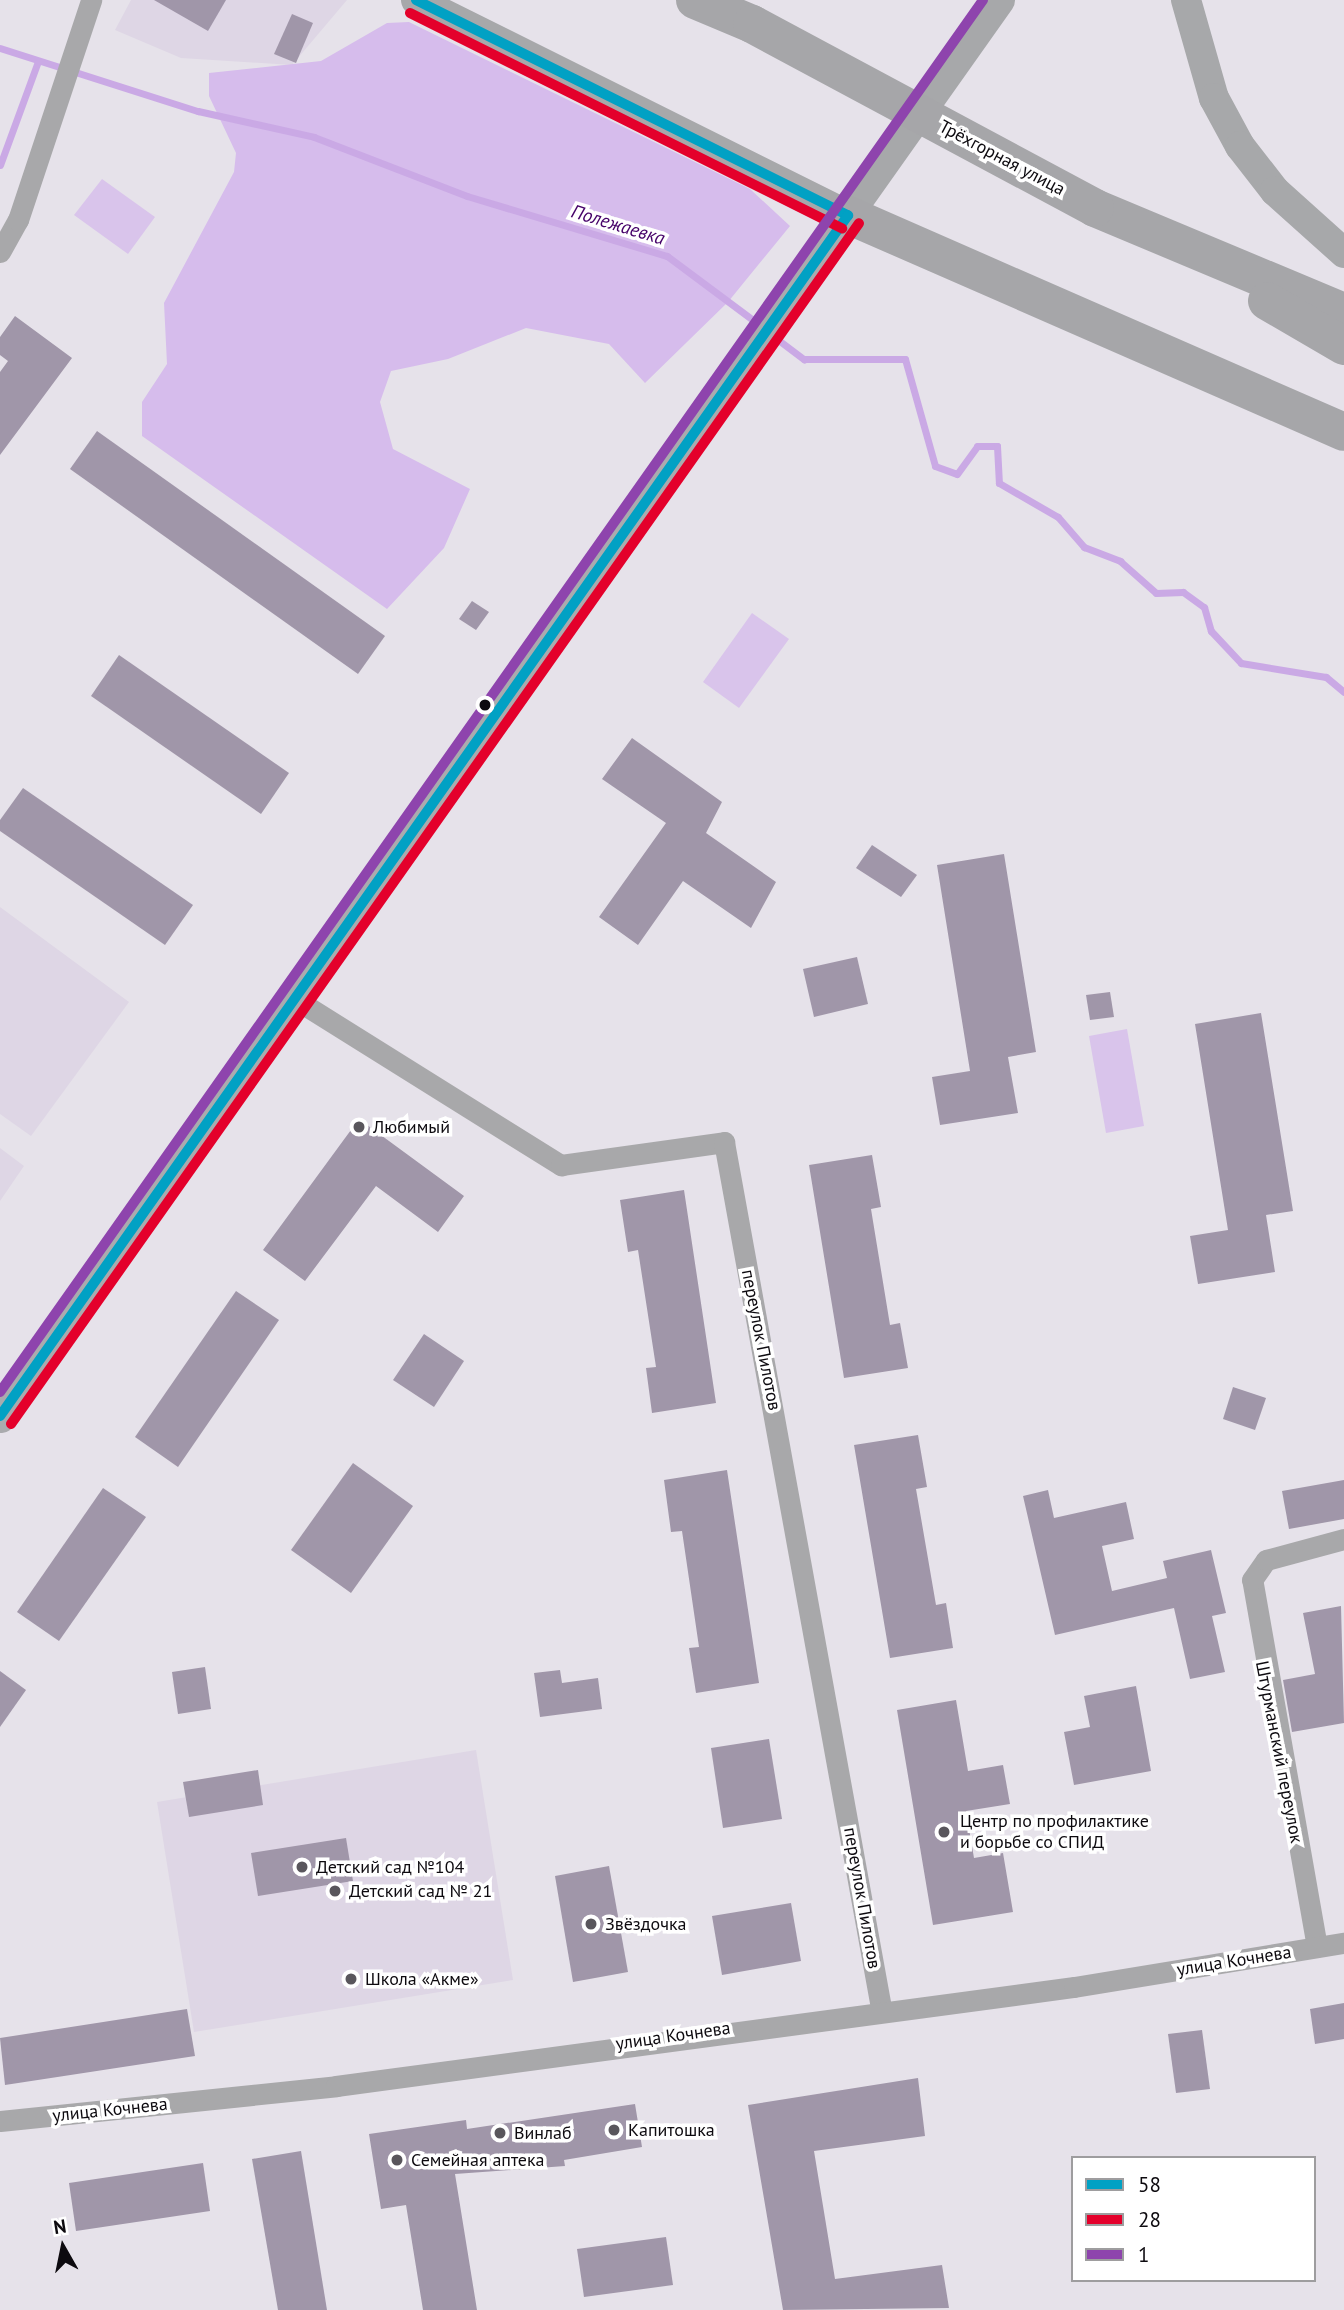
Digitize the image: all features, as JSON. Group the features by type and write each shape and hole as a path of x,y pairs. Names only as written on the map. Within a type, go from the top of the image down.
{"highway":[{"name":"Трёхгорная улица","path":"695,0 752,24 1096,208 1160,237"},
{"path":"848,215 1344,432"},
{"path":"1160,237 1344,312"},
{"path":"1160,237 1344,346"}],"main road":[{"path":"416,0 848,215"},
{"path":"0,1416 743,370 816,266 848,215 1000,0"},
{"path":"1186,0 1214,98 1240,146 1275,191 1344,253"}],"street":[{"path":"0,252 18,220 91,0"},
{"name":"переулок Пилотов","path":"295,999 561,1165 724,1142 881,2008"},
{"name":"Штурманский переулок","path":"1317,1947 1250,1602 1251,1580 1266,1560 1344,1539"},
{"name":"улица Кочнева","path":"0,2121 336,2086 881,2008 1074,1987 1344,1943"}],"shaded area":[{"path":"131,0 347,0 292,65 181,58 115,30"},
{"path":"409,22 750,189 790,226 728,302 645,383 609,344 526,328 448,359 391,371 380,402 393,449 470,489 444,548 387,609 142,436 142,402 167,364 164,303 234,172 236,153 209,96 209,73 321,61 387,23"},
{"path":"102,179 155,217 128,254 74,215"},
{"path":"752,613 789,639 739,708 703,682"},
{"path":"0,907 129,1002 31,1136 0,1114"},
{"path":"1127,1029 1144,1126 1106,1133 1089,1036"},
{"path":"0,1148 24,1166 0,1201"},
{"name":"Детский сад № 21","path":"476,1750 513,1980 194,2032 157,1802"}],"building":[{"path":"154,0 226,0 208,31"},
{"path":"292,14 313,23 296,63 274,54"},
{"path":"15,316 72,358 0,455 0,372 8,361 0,355 0,337"},
{"path":"97,431 385,636 358,674 70,469"},
{"path":"472,601 489,612 476,630 459,619"},
{"path":"119,655 289,773 261,814 91,696"},
{"path":"632,738 722,802 706,833 776,882 751,928 683,881 638,945 599,917 666,823 602,779"},
{"path":"23,788 193,905 165,945 0,831 0,820"},
{"path":"872,845 917,875 901,897 856,868"},
{"path":"1004,854 1036,1052 1008,1057 1018,1113 940,1125 932,1077 970,1071 937,865"},
{"path":"857,957 868,1004 814,1017 803,969"},
{"path":"1110,992 1114,1017 1090,1020 1086,995"},
{"path":"1261,1013 1293,1211 1266,1215 1275,1272 1198,1284 1190,1236 1228,1230 1195,1024"},
{"path":"359,1119 464,1196 438,1232 376,1186 305,1281 263,1250"},
{"path":"872,1155 881,1207 871,1209 890,1325 900,1323 908,1368 844,1378 809,1165"},
{"path":"684,1190 716,1403 652,1413 646,1368 656,1367 638,1250 628,1252 620,1200"},
{"path":"236,1291 279,1320 178,1467 135,1437"},
{"path":"424,1334 464,1361 434,1407 393,1380"},
{"path":"1233,1387 1266,1398 1255,1430 1223,1419"},
{"path":"918,1435 927,1487 916,1489 936,1605 946,1603 953,1648 890,1658 854,1445"},
{"path":"353,1463 413,1506 351,1593 291,1550"},
{"path":"727,1470 759,1683 696,1693 689,1648 699,1647 682,1531 671,1532 664,1480"},
{"path":"1344,1480 1344,1519 1289,1529 1282,1491"},
{"path":"103,1488 146,1517 59,1641 17,1612"},
{"path":"1048,1490 1054,1518 1126,1502 1134,1539 1102,1546 1112,1591 1167,1578 1163,1561 1211,1550 1226,1613 1212,1616 1225,1672 1190,1679 1174,1608 1055,1635 1023,1496"},
{"path":"1341,1606 1344,1723 1292,1732 1283,1680 1315,1674 1303,1613"},
{"path":"205,1667 211,1709 178,1714 172,1672"},
{"path":"560,1670 562,1683 598,1678 602,1709 540,1717 534,1673"},
{"path":"0,1671 26,1690 0,1727"},
{"path":"1136,1686 1151,1771 1074,1785 1064,1732 1090,1727 1084,1696"},
{"name":"Центр по профилактике и борьбе со СПИД","path":"956,1700 968,1771 1003,1765 1010,1804 966,1811 974,1858 1003,1853 1013,1912 933,1925 897,1710"},
{"path":"769,1739 782,1819 723,1828 711,1748"},
{"path":"258,1770 263,1805 189,1817 183,1782"},
{"name":"Детский сад №104","path":"346,1838 353,1881 258,1896 251,1853"},
{"name":"Звёздочка","path":"609,1866 628,1972 573,1982 555,1876"},
{"path":"791,1903 801,1961 722,1975 712,1916"},
{"path":"1344,2003 1344,2039 1315,2044 1310,2009"},
{"path":"187,2009 195,2056 5,2085 0,2038"},
{"path":"1202,2030 1210,2089 1176,2093 1168,2034"},
{"path":"918,2078 925,2136 814,2151 835,2279 942,2265 949,2308 783,2310 748,2105"},
{"path":"635,2104 642,2147 564,2160 565,2166 455,2174 477,2310 423,2310 406,2205 381,2209 369,2134 466,2120 467,2129"},
{"path":"301,2151 327,2310 278,2310 252,2159"},
{"path":"203,2163 210,2211 76,2231 69,2183"},
{"path":"666,2237 673,2285 584,2297 577,2249"}],"waterway":[{"name":"Полежаевка","path":"0,48 198,111 314,137 467,196 667,256 761,326"},
{"name":"Полежаевка","path":"0,165 37,64"},
{"name":"Полежаевка","path":"773,336 804,359 905,359 935,466 957,474 977,446 997,446 999,483 1058,517 1084,547 1120,561 1156,593 1183,592 1204,607 1211,631 1241,663 1326,677 1344,692"}],"transit line":[{"name":"58","path":"416,0 848,215"},
{"name":"1","path":"0,1392 983,0"},
{"name":"28","path":"410,13 842,228"},
{"name":"58","path":"0,1416 848,215"},
{"name":"28","path":"11,1424 859,223"}],"place":[{"name":"Любимый","path":"359,1127"},
{"name":"Центр по профилактике и борьбе со СПИД","path":"944,1832"},
{"name":"Детский сад №104","path":"302,1867"},
{"name":"Детский сад № 21","path":"335,1891"},
{"name":"Звёздочка","path":"591,1924"},
{"name":"Школа «Акме»","path":"351,1979"},
{"name":"Капитошка","path":"614,2130"},
{"name":"Винлаб","path":"500,2133"},
{"name":"Семейная аптека","path":"397,2160"}]}
